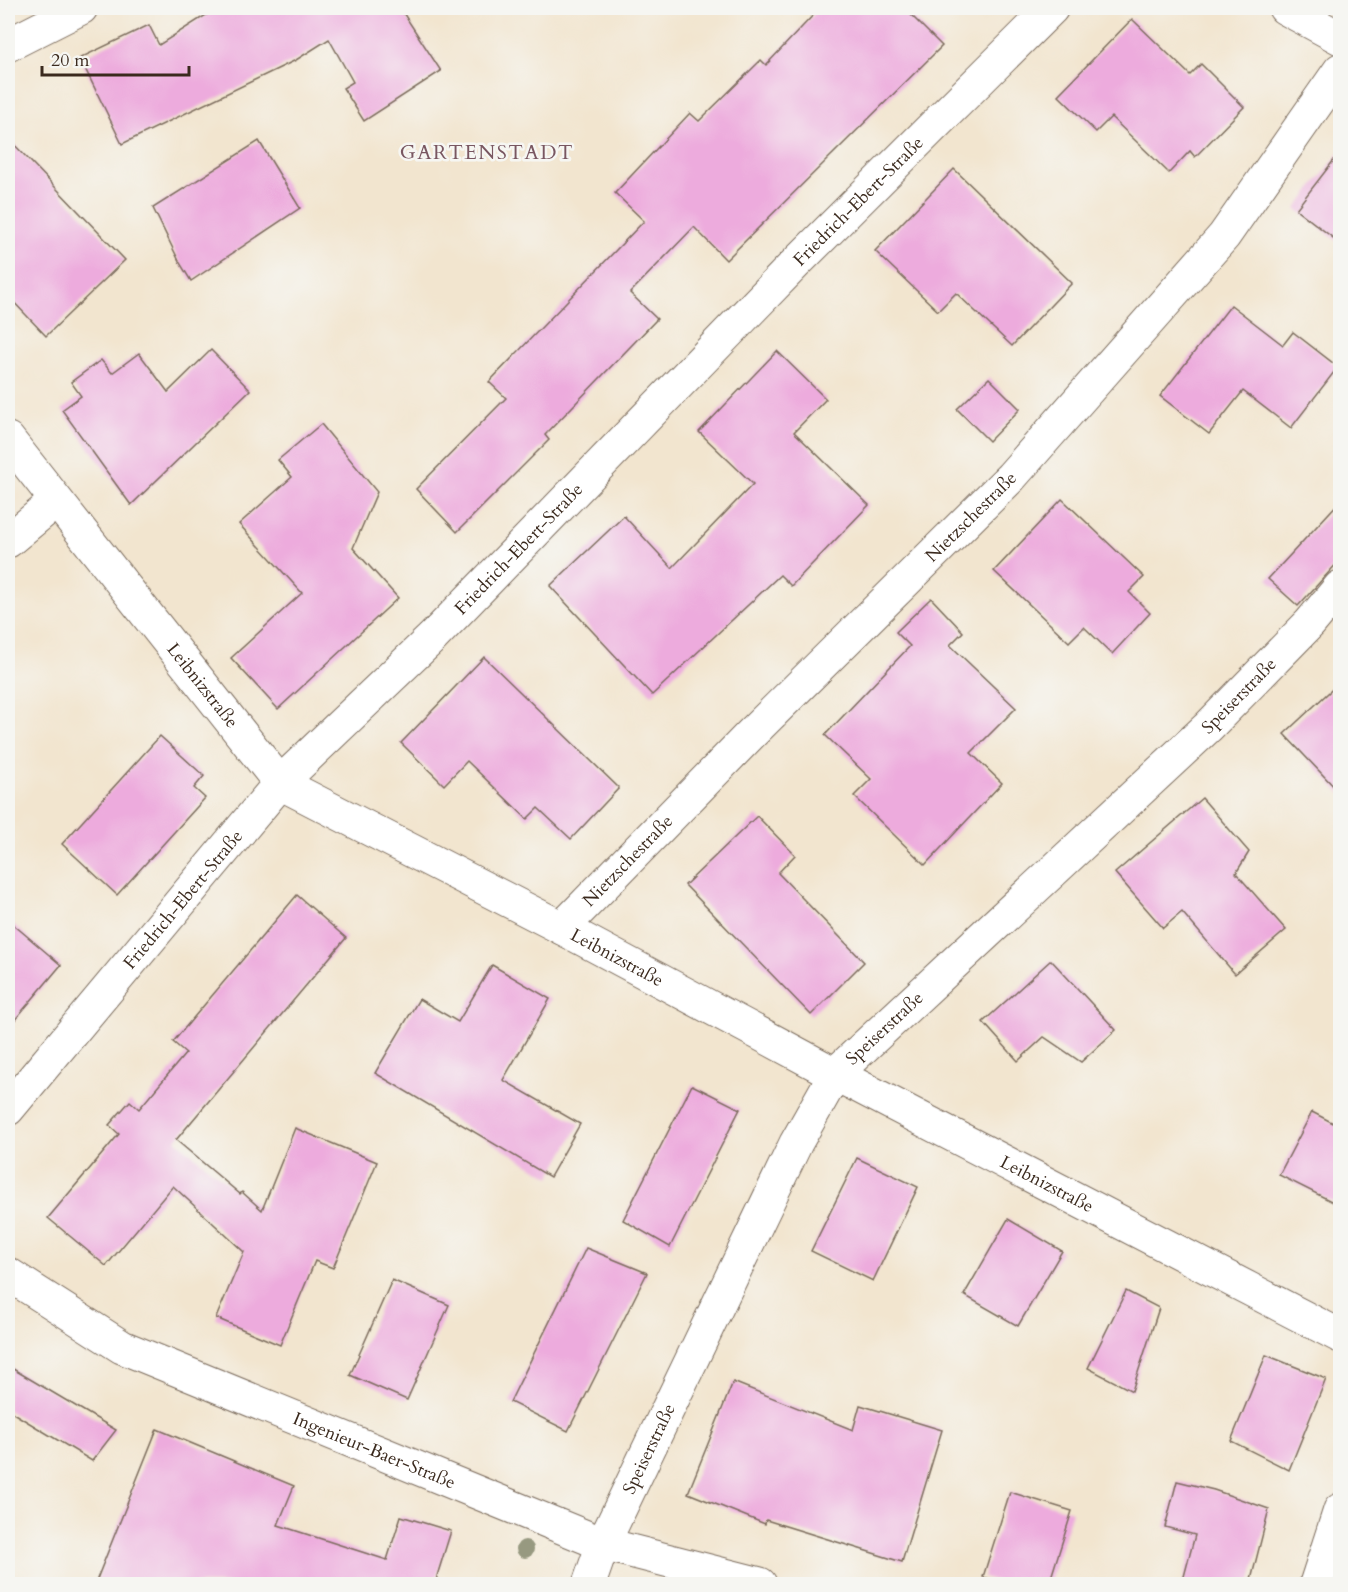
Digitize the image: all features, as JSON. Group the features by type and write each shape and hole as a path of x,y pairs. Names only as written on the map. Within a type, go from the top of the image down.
{"street":[{"path":"8,45 81,8"},
{"name":"Friedrich-Ebert-Straße","path":"8,1109 280,783 432,638 795,264 1052,8"},
{"path":"1285,8 1341,38"},
{"name":"Nietzschestraße","path":"562,928 751,734 1011,477 1224,237 1341,70"},
{"name":"Leibnizstraße","path":"8,439 280,783 1341,1336"},
{"path":"8,542 56,501"},
{"name":"Speiserstraße","path":"589,1584 603,1544 796,1143 835,1074 1208,726 1310,623 1341,587"},
{"name":"Ingenieur-Baer-Straße","path":"8,1274 122,1347 603,1544 760,1584"},
{"path":"1316,1584 1341,1510"}],"building":[{"path":"217,8 400,8 441,71 364,121 343,88 353,82 329,39 296,60 122,144 80,58 149,25 159,45"},
{"path":"820,8 904,8 942,46 726,260 694,227 630,293 657,319 545,435 549,440 457,532 416,489 506,398 489,382 644,221 615,193 690,113 699,121 761,60 766,65"},
{"path":"1132,19 1190,75 1201,64 1244,107 1195,157 1190,151 1169,173 1111,117 1096,132 1058,95"},
{"path":"8,138 125,260 46,336 8,296"},
{"path":"259,141 300,208 191,281 153,208"},
{"path":"1341,151 1341,244 1296,209"},
{"path":"954,169 1072,283 1012,346 956,293 938,311 875,251"},
{"path":"1231,305 1283,345 1293,332 1338,367 1291,428 1243,391 1209,434 1160,396"},
{"path":"211,350 250,390 131,505 62,410 81,396 71,382 101,360 112,373 139,353 168,392"},
{"path":"777,351 826,399 794,432 869,505 791,586 780,575 652,695 550,586 624,516 672,568 753,484 699,432"},
{"path":"989,378 1020,409 989,441 957,409"},
{"path":"321,424 377,492 353,548 398,598 278,709 231,658 302,593 239,524 292,477 278,460"},
{"path":"1062,499 1144,577 1129,592 1150,613 1112,654 1084,627 1069,642 994,571"},
{"path":"1341,500 1341,559 1298,606 1268,579"},
{"path":"931,598 963,632 950,645 1016,708 971,753 1002,783 925,865 854,796 871,779 825,735 910,646 896,632"},
{"path":"484,657 619,788 571,839 538,808 527,819 467,761 444,785 401,743"},
{"path":"1341,681 1341,794 1284,734"},
{"path":"160,736 204,776 194,788 205,798 117,895 62,844"},
{"path":"1202,798 1249,852 1236,873 1286,930 1235,974 1182,912 1163,928 1115,873"},
{"path":"757,816 795,855 778,873 864,962 811,1015 685,885"},
{"path":"297,895 346,938 176,1140 262,1210 295,1128 377,1162 333,1268 315,1261 280,1345 216,1318 244,1252 173,1186 106,1266 48,1218 119,1134 109,1125 130,1101 139,1109 186,1053 173,1042"},
{"path":"8,920 61,965 8,1028"},
{"path":"1051,960 1116,1030 1081,1062 1044,1037 1018,1061 983,1022"},
{"path":"492,965 550,999 503,1080 580,1124 550,1177 375,1073 419,999 458,1022"},
{"path":"692,1085 740,1109 670,1247 623,1220"},
{"path":"1312,1112 1341,1127 1341,1206 1279,1175"},
{"path":"857,1158 918,1187 873,1281 811,1251"},
{"path":"1008,1219 1062,1251 1018,1326 964,1295"},
{"path":"586,1248 647,1273 568,1431 510,1402"},
{"path":"392,1280 449,1305 407,1400 350,1375"},
{"path":"1126,1291 1159,1308 1132,1391 1088,1368"},
{"path":"1266,1355 1326,1379 1289,1470 1231,1441"},
{"path":"8,1366 116,1430 92,1461 8,1410"},
{"path":"733,1382 853,1430 860,1405 942,1430 902,1562 766,1520 765,1524 688,1493"},
{"path":"157,1429 294,1486 278,1525 387,1560 401,1516 451,1531 436,1584 95,1584"},
{"path":"1177,1481 1214,1490 1269,1509 1250,1584 1182,1584 1195,1535 1165,1527"},
{"path":"1010,1492 1072,1511 1049,1584 1007,1584 983,1577"}],"district":[{"name":"GARTENSTADT","path":"487,152"}]}
